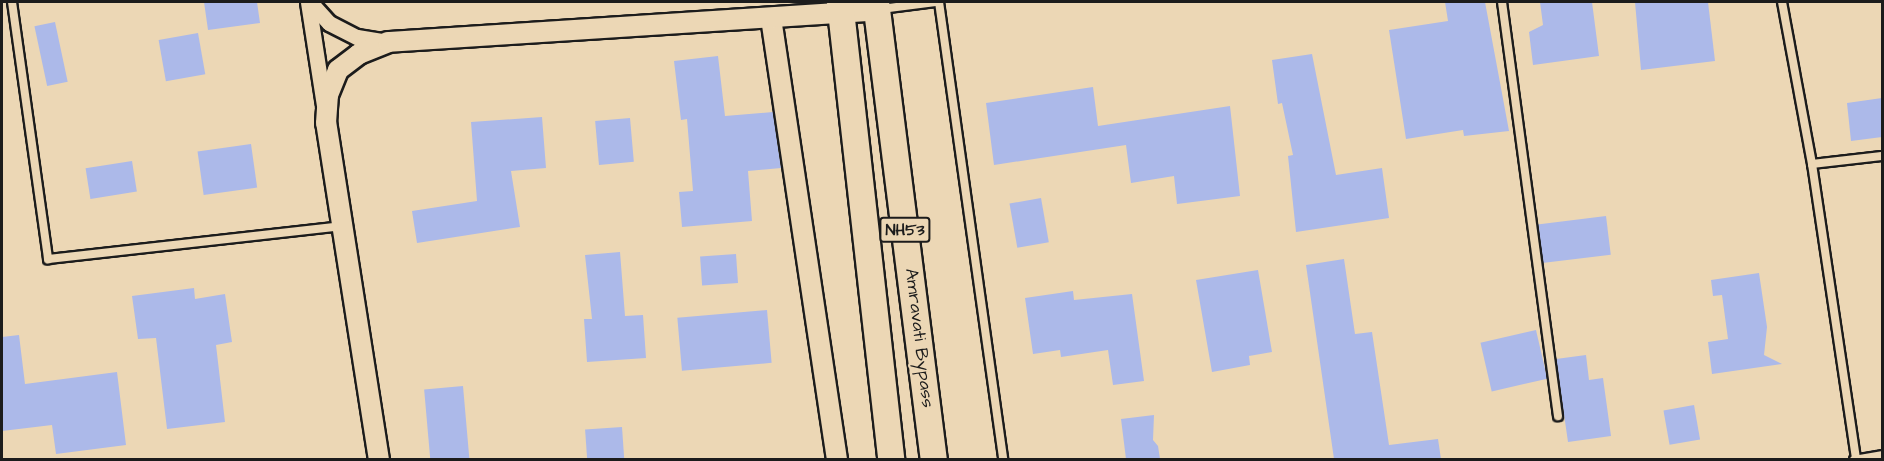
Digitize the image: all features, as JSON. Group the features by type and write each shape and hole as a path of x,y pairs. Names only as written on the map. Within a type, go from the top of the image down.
{"highway":[{"name":"Amravati Bypass","path":"877,6 934,459"},
{"name":"NH53","path":"841,8 891,459"}],"street":[{"path":"309,2 379,459"},
{"path":"309,2 328,23 357,37 388,42 771,18 841,8 877,6"},
{"path":"771,18 837,459"},
{"path":"326,123 328,95 338,70 359,54 388,42"}],"lane":[{"path":"12,2 48,259 342,226"},
{"path":"877,6 938,2 1003,459"},
{"path":"1502,2 1558,416"},
{"path":"1782,2 1812,164 1855,459 1882,455"},
{"path":"1812,164 1882,156"}],"building":[{"path":"204,2 257,2 260,23 208,30"},
{"path":"1445,2 1485,2 1509,131 1464,136 1463,130 1406,139 1389,30 1448,21"},
{"path":"1540,2 1592,2 1599,56 1533,65 1529,32 1543,25"},
{"path":"1635,2 1708,2 1715,61 1641,70"},
{"path":"55,22 68,82 47,86 34,26"},
{"path":"198,33 205,74 166,81 159,40"},
{"path":"1312,54 1336,175 1382,168 1389,218 1296,232 1288,156 1293,155 1282,103 1278,104 1272,60"},
{"path":"718,56 725,116 773,112 781,168 748,171 752,221 682,227 679,192 693,191 687,119 681,120 674,61"},
{"path":"1093,87 1098,126 1230,106 1240,196 1177,204 1174,176 1131,183 1126,145 994,165 986,103"},
{"path":"1882,98 1882,137 1851,141 1847,103"},
{"path":"542,117 546,168 511,171 520,227 417,243 412,211 477,201 471,122"},
{"path":"630,118 634,162 599,165 595,121"},
{"path":"251,144 257,188 204,195 198,152"},
{"path":"132,161 137,192 90,199 86,168"},
{"path":"1041,198 1049,242 1017,248 1009,204"},
{"path":"1606,216 1611,255 1542,263 1538,224"},
{"path":"620,252 625,316 643,315 646,358 587,362 584,319 592,319 585,255"},
{"path":"736,254 738,283 702,285 700,257"},
{"path":"1344,259 1355,334 1372,332 1389,445 1438,439 1441,459 1334,459 1306,265"},
{"path":"1258,270 1272,352 1249,356 1250,365 1212,372 1196,280"},
{"path":"1759,273 1767,327 1764,355 1782,364 1712,374 1708,342 1728,339 1722,295 1713,296 1711,280"},
{"path":"194,288 195,299 225,294 232,342 216,345 225,422 167,429 156,338 138,339 132,296"},
{"path":"1073,291 1074,300 1132,294 1144,381 1113,385 1108,350 1061,357 1060,350 1033,354 1025,298"},
{"path":"767,310 772,363 682,371 677,318"},
{"path":"1536,330 1547,379 1492,392 1480,343"},
{"path":"19,335 25,384 117,372 126,445 56,454 52,425 2,431 2,337"},
{"path":"1586,355 1589,380 1603,378 1611,436 1568,442 1556,359"},
{"path":"463,386 469,459 430,460 424,389"},
{"path":"1694,405 1700,439 1670,445 1663,410"},
{"path":"1154,415 1153,440 1158,446 1160,459 1126,459 1121,419"},
{"path":"622,427 624,459 587,460 585,430"}]}
